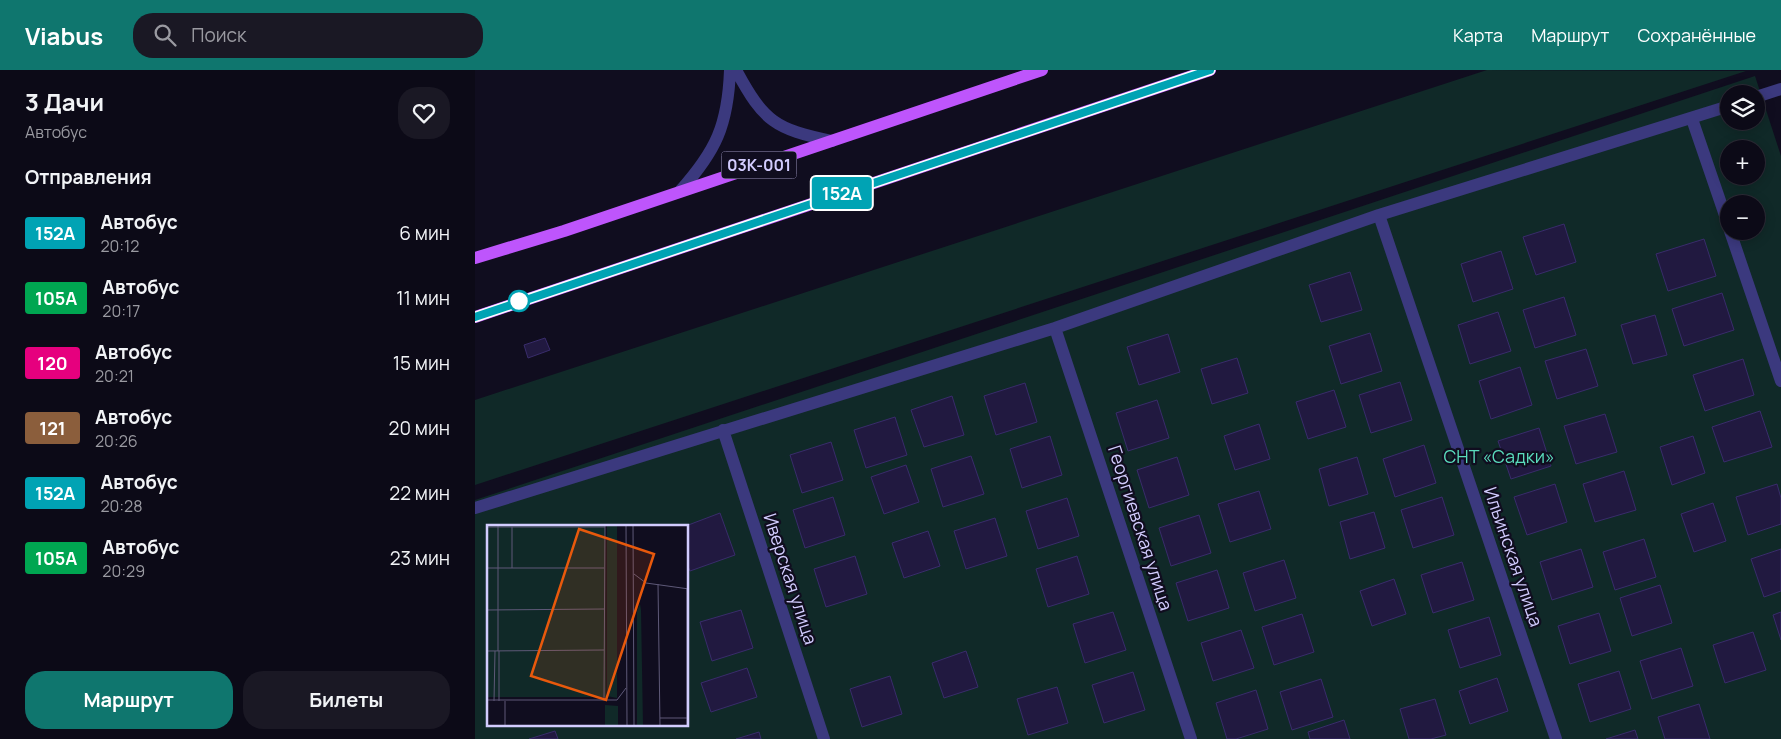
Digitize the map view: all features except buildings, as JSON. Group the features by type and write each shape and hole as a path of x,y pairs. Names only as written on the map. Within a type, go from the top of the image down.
{"main road":[{"name":"03К-001","path":"475,258 557,233 1042,70"},
{"path":"475,316 1210,70"}],"street":[{"path":"680,191 704,165 725,118 729,70"},
{"path":"736,70 754,103 764,114 783,127 800,134 832,141"},
{"path":"1765,94 1781,89"},
{"path":"475,508 1055,328 1379,215 1720,109"},
{"path":"1692,119 1720,201"},
{"name":"Ильинская улица","path":"1379,215 1556,739"},
{"path":"1733,240 1781,381"},
{"name":"Георгиевская улица","path":"1055,328 1191,739"},
{"name":"Иверская улица","path":"723,430 824,739"}],"green space":[{"path":"1487,70 1746,71 475,485 475,400"},
{"name":"СНТ «Садки»","path":"1755,76 1758,85 1728,85"},
{"name":"СНТ «Садки»","path":"1720,88 1720,130 1765,130 1765,107 1781,156 1781,739 475,739 475,500"}],"bus line":[{"name":"152A","path":"475,317 1210,70"}]}
